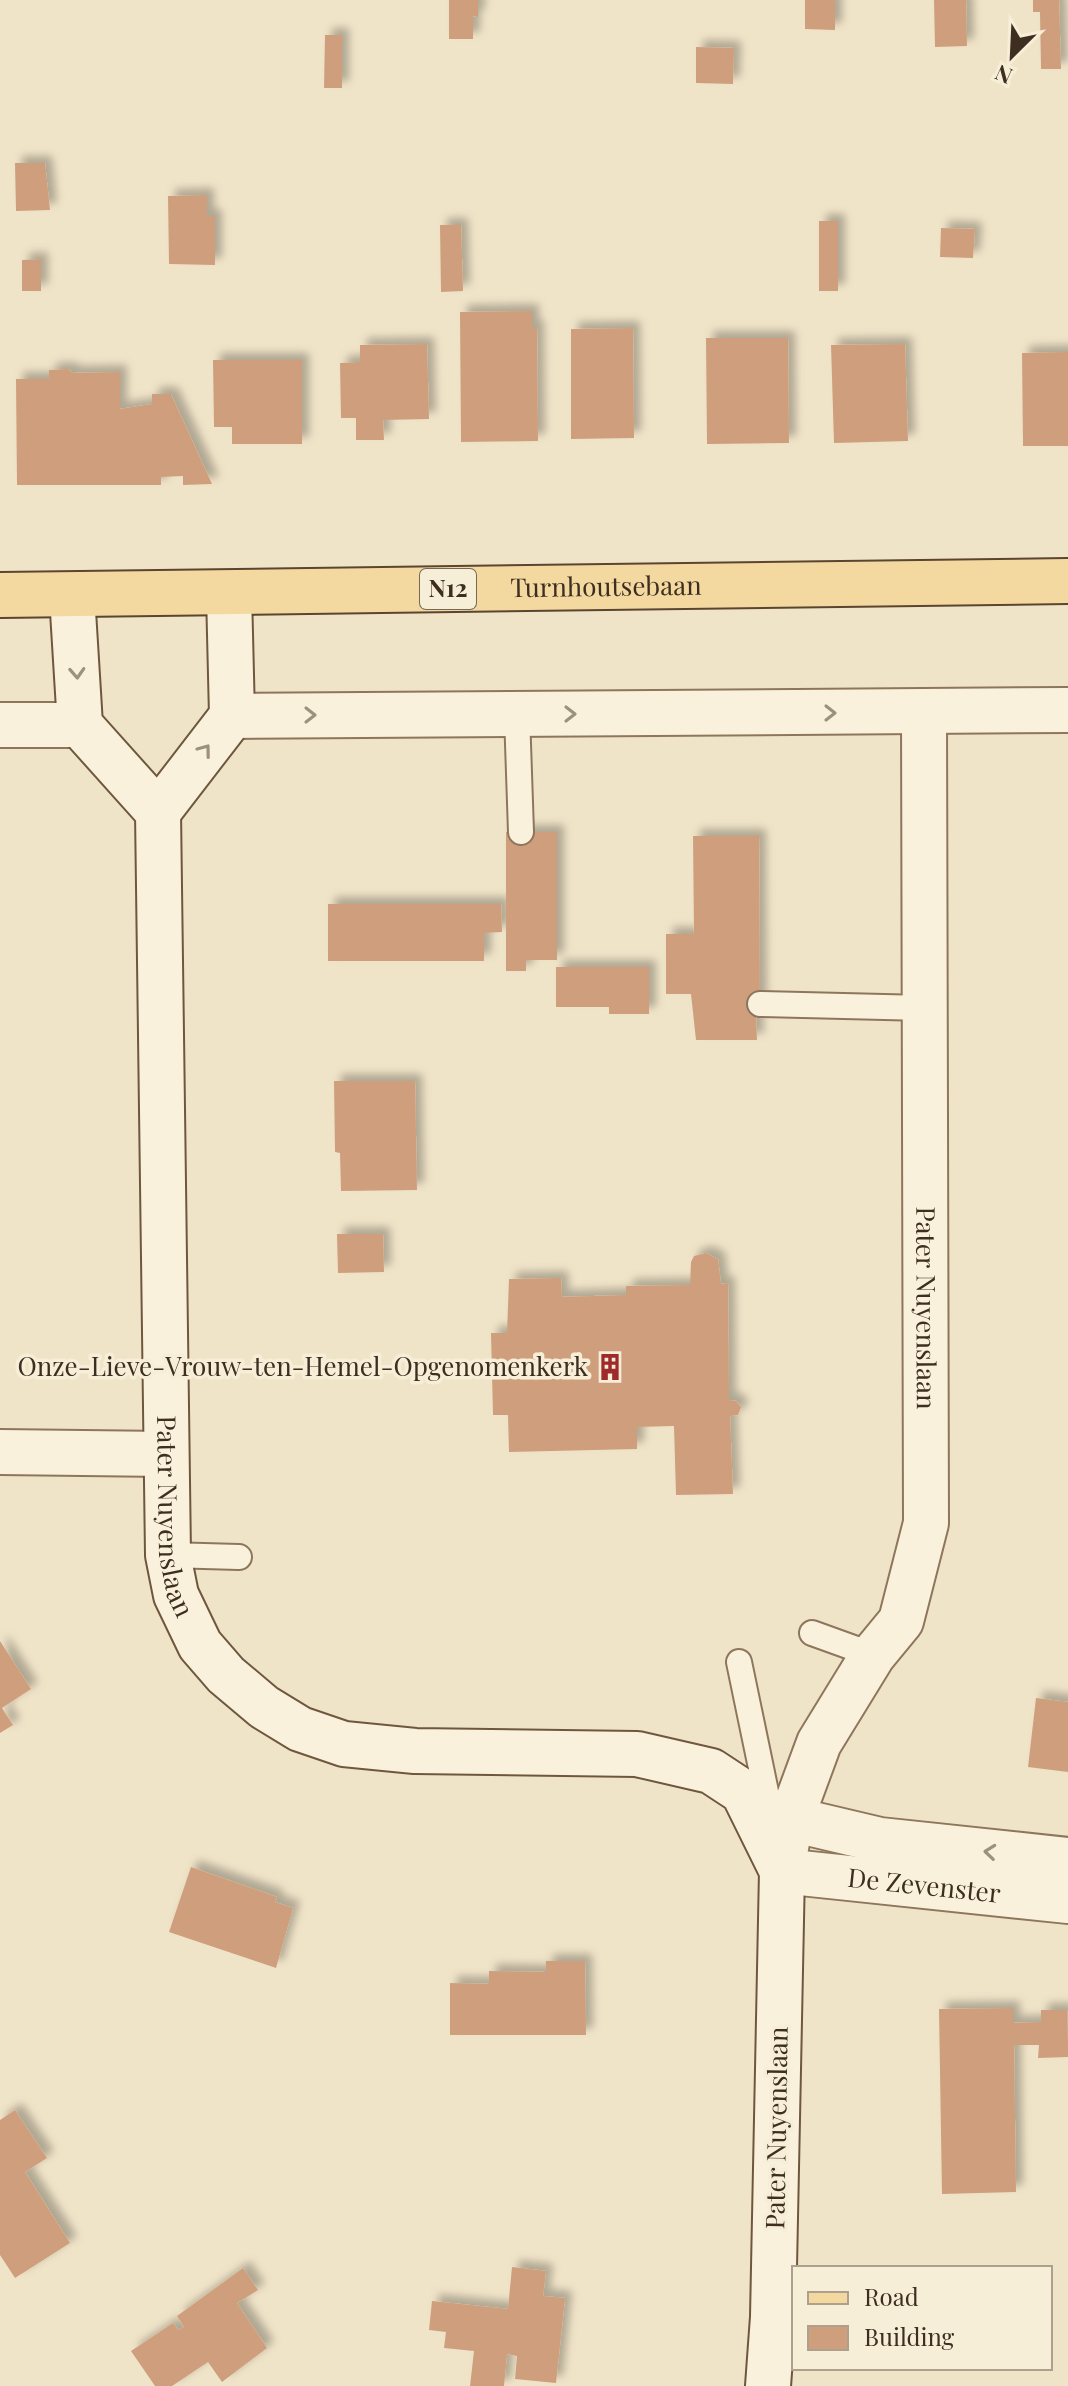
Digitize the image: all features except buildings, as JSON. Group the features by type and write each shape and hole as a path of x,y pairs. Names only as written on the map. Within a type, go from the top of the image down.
{"main road":[{"name":"Turnhoutsebaan","path":"0,595 1068,581"}],"street":[{"path":"72,595 80,725 158,812 232,716 229,593"},
{"path":"232,716 1068,710"},
{"name":"Pater Nuyenslaan","path":"768,2386 773,2317 782,1871 791,1819 819,1743 873,1655 901,1621 926,1523 924,712"},
{"path":"0,725 80,725"},
{"name":"Pater Nuyenslaan","path":"158,812 168,1555 176,1595 200,1645 226,1675 264,1707 300,1729 344,1744 415,1751 637,1754 711,1771 743,1792 782,1871"},
{"path":"0,1452 166,1454"},
{"name":"De Zevenster","path":"791,1819 880,1840 1068,1860"},
{"name":"De Zevenster","path":"782,1871 1068,1901"}],"lane":[{"path":"517,714 521,832"},
{"path":"760,1004 925,1008"},
{"path":"168,1555 239,1557"},
{"path":"812,1633 873,1655"},
{"path":"739,1662 782,1871"}],"place":[{"name":"Onze-Lieve-Vrouw-ten-Hemel-Opgenomenkerk","path":"610,1367"}]}
